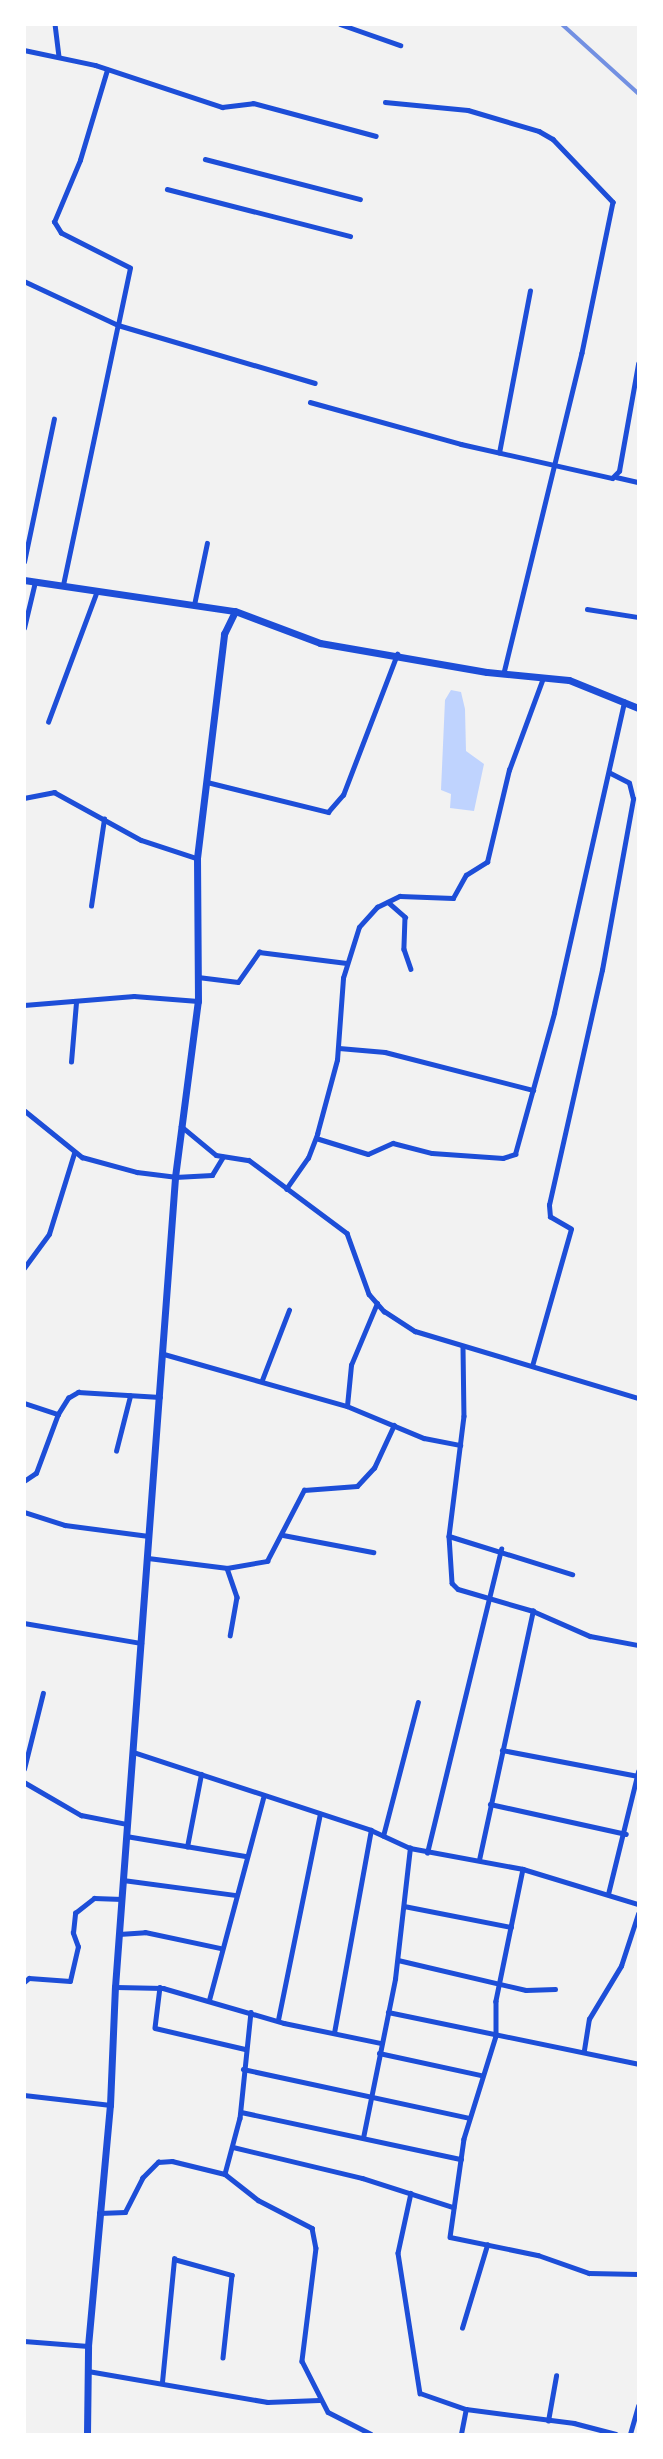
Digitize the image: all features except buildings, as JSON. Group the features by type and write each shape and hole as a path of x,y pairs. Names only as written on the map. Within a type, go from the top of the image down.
{"main road":[{"path":"24,580 235,611 320,643 592,686 638,706"},
{"path":"87,2434 88,2346 98,2213 110,2105 115,1987 132,1751 143,1643 175,1177 198,1001 197,858 224,634 235,611"}],"street":[{"path":"55,24 59,57"},
{"path":"340,24 400,45"},
{"path":"24,50 59,57 222,107 253,103 376,136"},
{"path":"62,586 130,268 61,233 54,222 80,160 107,71"},
{"path":"385,102 468,110 538,131 611,199 556,466 504,674"},
{"path":"205,159 360,199"},
{"path":"167,189 351,236"},
{"path":"24,281 118,325 315,383"},
{"path":"499,453 530,291"},
{"path":"616,477 639,365"},
{"path":"310,402 600,478 616,477 639,482"},
{"path":"24,562 54,419"},
{"path":"194,605 207,543"},
{"path":"24,628 35,582"},
{"path":"48,722 98,591"},
{"path":"587,609 639,617"},
{"path":"206,782 328,812 343,795 397,654"},
{"path":"286,1189 316,1138 339,1048 346,963 359,928 387,902 410,896 449,900 466,875 487,862 509,769 543,677"},
{"path":"316,1138 369,1154 393,1143 432,1153 511,1156 533,1090 624,701"},
{"path":"532,1366 571,1228 550,1217 549,1205 604,958 633,799 629,783 609,773"},
{"path":"24,798 54,792 158,847 197,858"},
{"path":"90,906 104,819"},
{"path":"387,902 405,918 404,949 411,969"},
{"path":"198,977 239,982 258,952 346,963"},
{"path":"24,1004 134,996 198,1001"},
{"path":"71,1062 76,1002"},
{"path":"339,1048 385,1052 533,1090"},
{"path":"24,1110 74,1153 137,1172 175,1177 212,1175 223,1157"},
{"path":"180,1125 210,1152 223,1157 249,1160 347,1233 362,1282 377,1303 415,1331 639,1398"},
{"path":"24,1268 48,1234 74,1153"},
{"path":"347,1406 353,1358 377,1303"},
{"path":"262,1380 289,1310"},
{"path":"463,1347 460,1445 449,1536 452,1583 488,1598 533,1611 590,1636 639,1645"},
{"path":"164,1354 347,1406 424,1438 460,1445"},
{"path":"24,1481 36,1473 58,1414 78,1392 161,1397"},
{"path":"116,1451 130,1396"},
{"path":"24,1403 58,1414"},
{"path":"148,1558 227,1567 267,1561 283,1535 293,1507 308,1488 351,1488 361,1483 374,1468 394,1426"},
{"path":"24,1512 65,1525 149,1536"},
{"path":"283,1535 373,1552"},
{"path":"449,1536 501,1549 572,1574"},
{"path":"427,1853 474,1670 501,1549"},
{"path":"227,1567 237,1597 230,1635"},
{"path":"479,1860 533,1611"},
{"path":"24,1623 143,1643"},
{"path":"24,1769 43,1693"},
{"path":"383,1836 418,1702"},
{"path":"502,1750 638,1774 626,1834 608,1894"},
{"path":"132,1751 263,1798 371,1830 410,1849 523,1869 639,1904"},
{"path":"187,1847 201,1774"},
{"path":"24,1782 81,1815 127,1824"},
{"path":"209,2000 220,1948 263,1798"},
{"path":"490,1804 626,1834"},
{"path":"278,2020 320,1814"},
{"path":"334,2033 371,1830"},
{"path":"126,1836 246,1856"},
{"path":"363,2138 398,1960 410,1849"},
{"path":"523,1869 500,1984 496,2032 469,2118 450,2237 589,2273 639,2274"},
{"path":"123,1880 236,1895"},
{"path":"24,1982 70,1981 78,1947 73,1929 75,1913 94,1898 122,1899"},
{"path":"404,1906 511,1927"},
{"path":"584,2050 589,2019 621,1966 639,1914"},
{"path":"119,1934 145,1932 220,1948"},
{"path":"398,1960 500,1984 555,1989"},
{"path":"115,1987 160,1987 278,2020 381,2043"},
{"path":"160,1987 155,2028 245,2049"},
{"path":"225,2174 240,2112 251,2012"},
{"path":"388,2012 584,2050 639,2064"},
{"path":"379,2053 481,2075"},
{"path":"243,2069 469,2118"},
{"path":"24,2095 110,2105"},
{"path":"240,2112 461,2159"},
{"path":"233,2147 411,2193 453,2207"},
{"path":"98,2213 125,2212 142,2178 158,2162 172,2161 225,2174 258,2200 306,2222 315,2235 300,2352 318,2400 354,2431 371,2434"},
{"path":"411,2193 398,2253 419,2389 426,2397 466,2409 616,2434"},
{"path":"462,2328 487,2245"},
{"path":"162,2382 174,2259 232,2275 223,2358"},
{"path":"24,2341 88,2346"},
{"path":"88,2371 267,2402 318,2400"},
{"path":"548,2421 556,2376"},
{"path":"629,2434 639,2406"},
{"path":"461,2434 466,2409"}],"water":[{"path":"451,690 461,692 465,709 466,751 484,764 474,811 450,808 451,794 441,790 445,700"}],"railway":[{"path":"562,24 638,93"}]}
